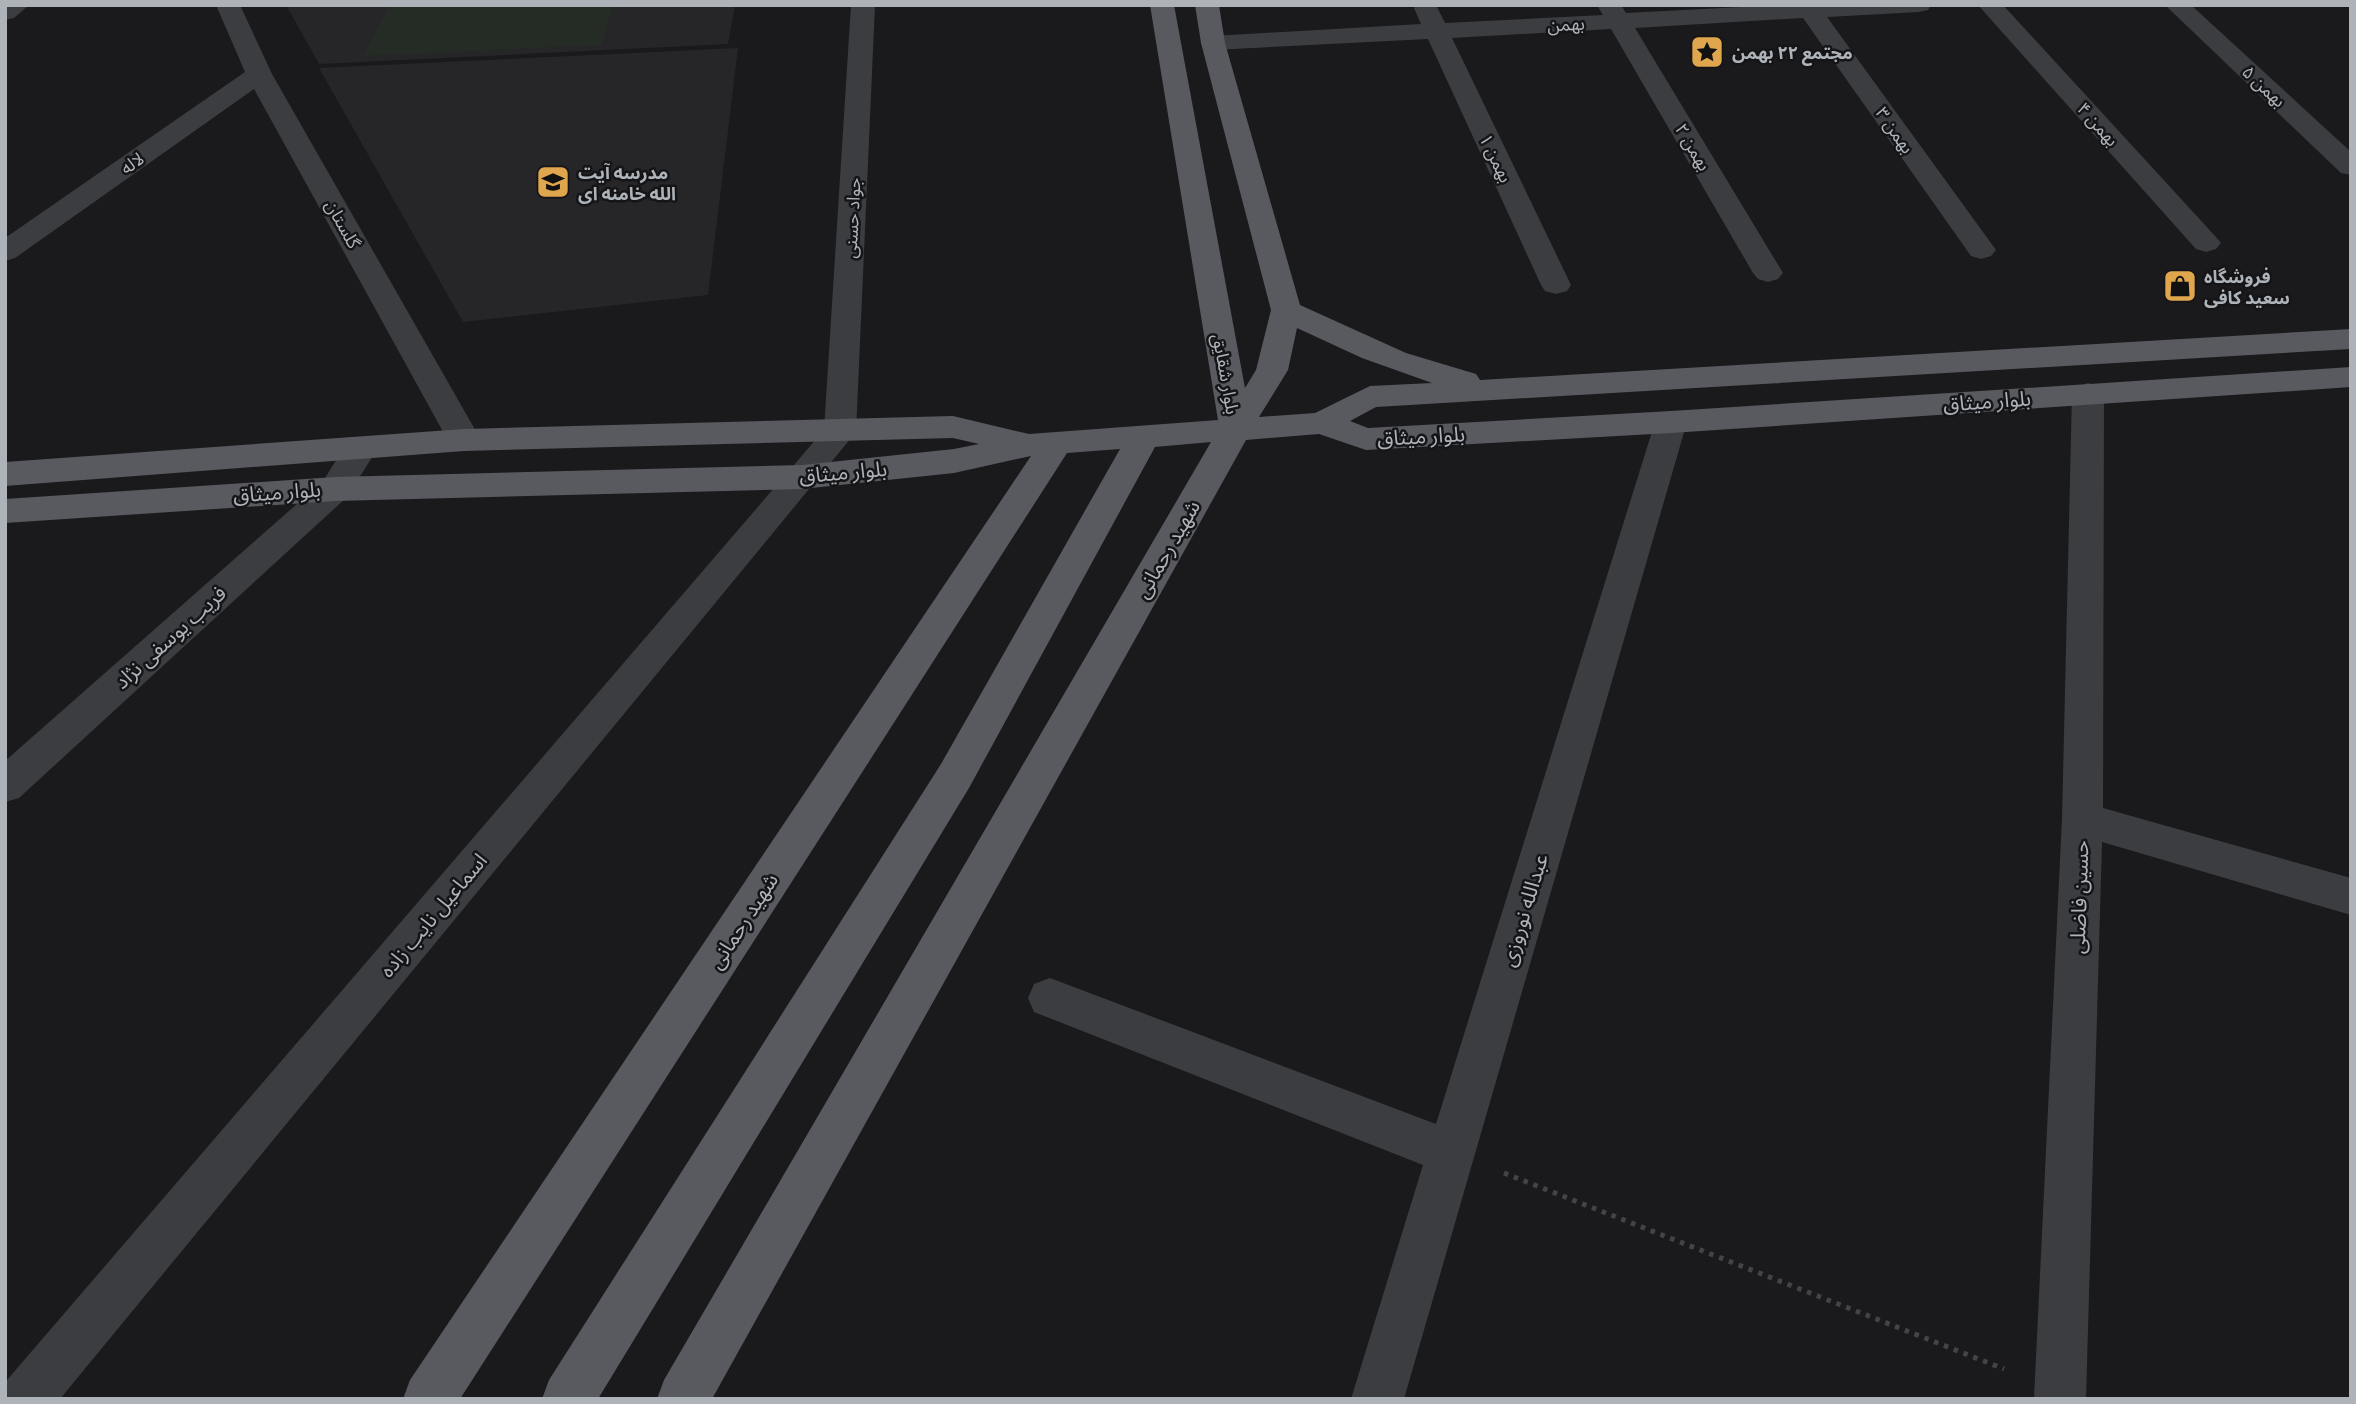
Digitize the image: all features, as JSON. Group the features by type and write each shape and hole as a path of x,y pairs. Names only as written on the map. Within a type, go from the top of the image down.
{"main road":[{"name":"بلوار شقایق","path":"1162,5 1236,428"},
{"name":"بلوار شقایق","path":"1206,5 1213,43 1286,310 1272,370 1236,428"},
{"path":"1286,310 1348,343 1389,360 1438,375 1501,389"},
{"name":"بلوار میثاق","path":"1321,423 1370,397 2351,339"},
{"name":"بلوار میثاق","path":"1321,423 1366,439 1671,422 2351,377"},
{"path":"1043,444 1321,423"},
{"name":"بلوار میثاق","path":"5,474 464,440 953,427 1043,444"},
{"name":"شهید رحمانی","path":"682,1399 1236,428"},
{"path":"568,1399 956,776 1144,436"},
{"name":"بلوار میثاق","path":"5,510 335,489 802,477 954,461 1043,444"},
{"name":"شهید رحمانی","path":"429,1399 1043,444"}],"street":[{"path":"5,13 17,5"},
{"name":"گلستان","path":"228,5 259,74 464,440"},
{"name":"جواد حسنی","path":"840,432 863,5"},
{"name":"بهمن ۱","path":"1424,5 1556,285"},
{"name":"بهمن","path":"1213,43 1435,31 1613,13 1919,5"},
{"name":"بهمن ۴","path":"1990,5 2206,243"},
{"name":"بهمن ۵","path":"2177,5 2351,167"},
{"name":"بهمن ۳","path":"1808,8 1980,250"},
{"name":"بهمن ۲","path":"1613,13 1768,273"},
{"name":"لاله","path":"5,252 259,74"},
{"path":"5,221 39,228"},
{"name":"حسین فاضلی","path":"2060,1395 2082,818 2088,394"},
{"name":"عبدالله نوروزی","path":"1377,1399 1671,422"},
{"name":"اسماعیل نایب زاده","path":"26,1399 840,432"},
{"name":"فریب یوسفی نژاد","path":"5,786 335,489 361,448"},
{"path":"2082,818 2351,897"},
{"path":"1050,998 1451,1153"}],"path":[{"path":"1451,1153 2060,1395"}],"shaded area":[{"path":"286,5 735,5 728,44 319,64"},
{"path":"613,5 601,45 363,56 389,7"},
{"name":"مدرسه آیت الله خامنه ای","path":"738,48 708,295 463,322 319,68"}],"place":[{"name":"مجتمع ۲۲ بهمن","path":"1707,52"},
{"name":"مدرسه آیت الله خامنه ای","path":"553,182"},
{"name":"فروشگاه سعید کافی","path":"2180,286"}]}
